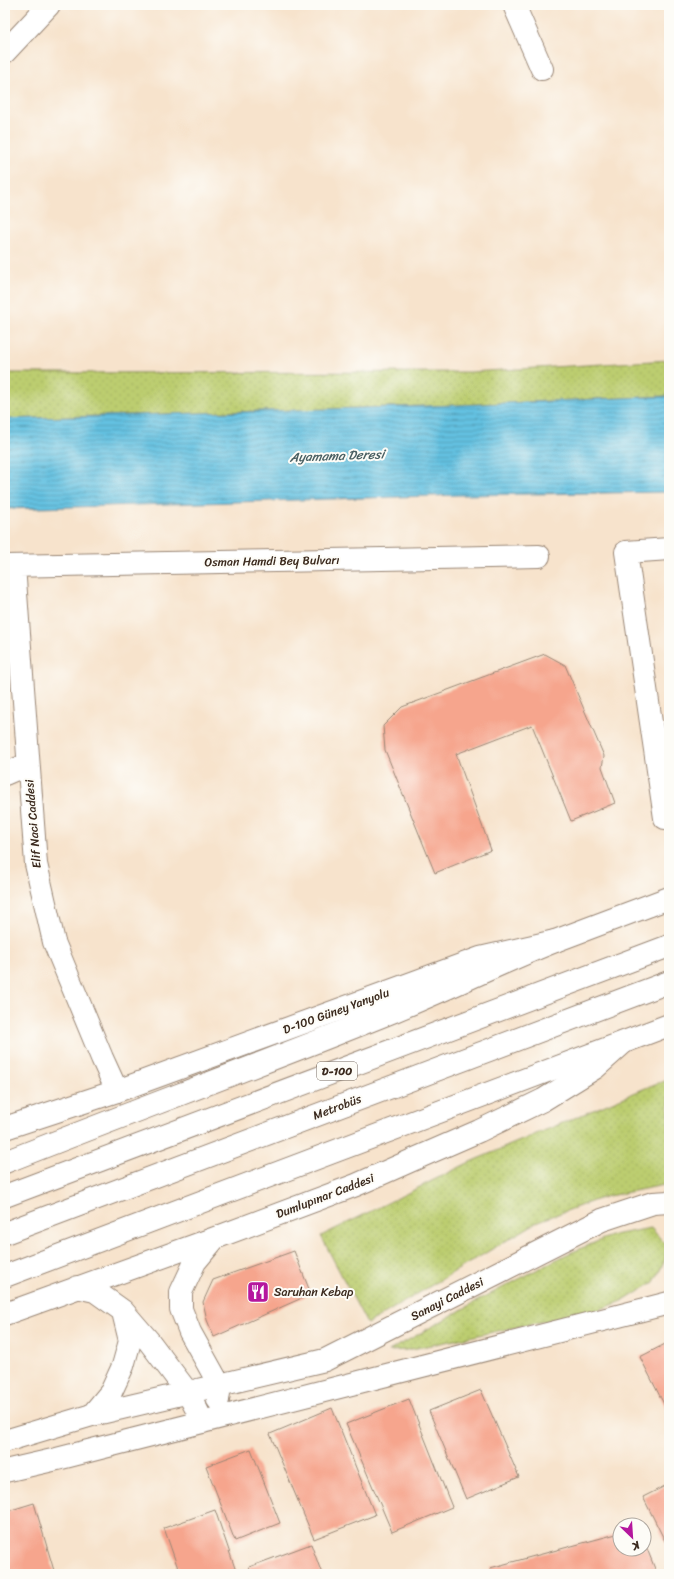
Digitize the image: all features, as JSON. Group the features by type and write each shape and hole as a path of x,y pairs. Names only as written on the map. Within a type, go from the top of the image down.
{"main road":[{"path":"5,52 49,5"},
{"path":"514,5 542,69"},
{"path":"664,818 626,552 669,549"},
{"name":"Osman Hamdi Bey Bulvarı","path":"9,566 539,556"},
{"name":"Elif Naci Caddesi","path":"9,566 36,864 54,942 117,1091"},
{"path":"5,774 28,764"},
{"name":"D-100 Güney Yanyolu","path":"5,1128 117,1091 480,958 554,941 669,898"},
{"path":"5,1162 395,1010 473,977 511,958 554,941"},
{"name":"D-100","path":"5,1196 669,946"},
{"name":"Metrobüs","path":"5,1233 669,982"},
{"path":"5,1276 669,1025"},
{"name":"Dumlupınar Caddesi","path":"5,1314 356,1185 479,1131 543,1100 595,1068 626,1041"},
{"name":"Sanayi Caddesi","path":"5,1440 92,1415 325,1360 595,1224 664,1206"},
{"path":"203,1422 218,1404 220,1386 190,1332 181,1309 181,1292 195,1262 215,1238"},
{"path":"77,1287 95,1291 123,1311 148,1340 188,1393 203,1422"},
{"path":"5,1471 203,1422 665,1302"},
{"path":"92,1415 111,1392 123,1366 130,1341 123,1311"}],"green space":[{"path":"669,360 669,396 459,405 5,419 5,373 470,372"},
{"path":"669,1080 669,1184 604,1197 539,1221 367,1324 321,1236 470,1162 655,1084"},
{"path":"651,1228 666,1245 665,1260 654,1282 625,1300 598,1310 407,1350 389,1351 477,1301 565,1255 613,1235"}],"water":[{"name":"Ayamama Deresi","path":"669,396 669,492 461,495 5,509 5,419 459,405"}],"building":[{"path":"545,654 565,665 604,756 602,767 615,803 571,821 532,725 456,754 491,850 435,873 385,750 383,726 402,707"},
{"path":"294,1251 311,1294 214,1337 207,1320 203,1302 213,1280"},
{"path":"669,1342 669,1414 640,1357"},
{"path":"481,1390 519,1477 466,1499 429,1411"},
{"path":"409,1399 452,1507 392,1532 346,1424"},
{"path":"332,1408 375,1515 314,1539 270,1434"},
{"path":"251,1449 280,1523 235,1541 206,1466"},
{"path":"669,1484 669,1549 643,1497"},
{"path":"34,1503 55,1574 5,1574 5,1512"},
{"path":"215,1510 237,1574 180,1574 164,1528"},
{"path":"612,1535 612,1557 650,1557 657,1574 492,1574 490,1568"},
{"path":"311,1544 322,1574 251,1574 249,1567"}],"place":[{"name":"Saruhan Kebap","path":"258,1292"}]}
